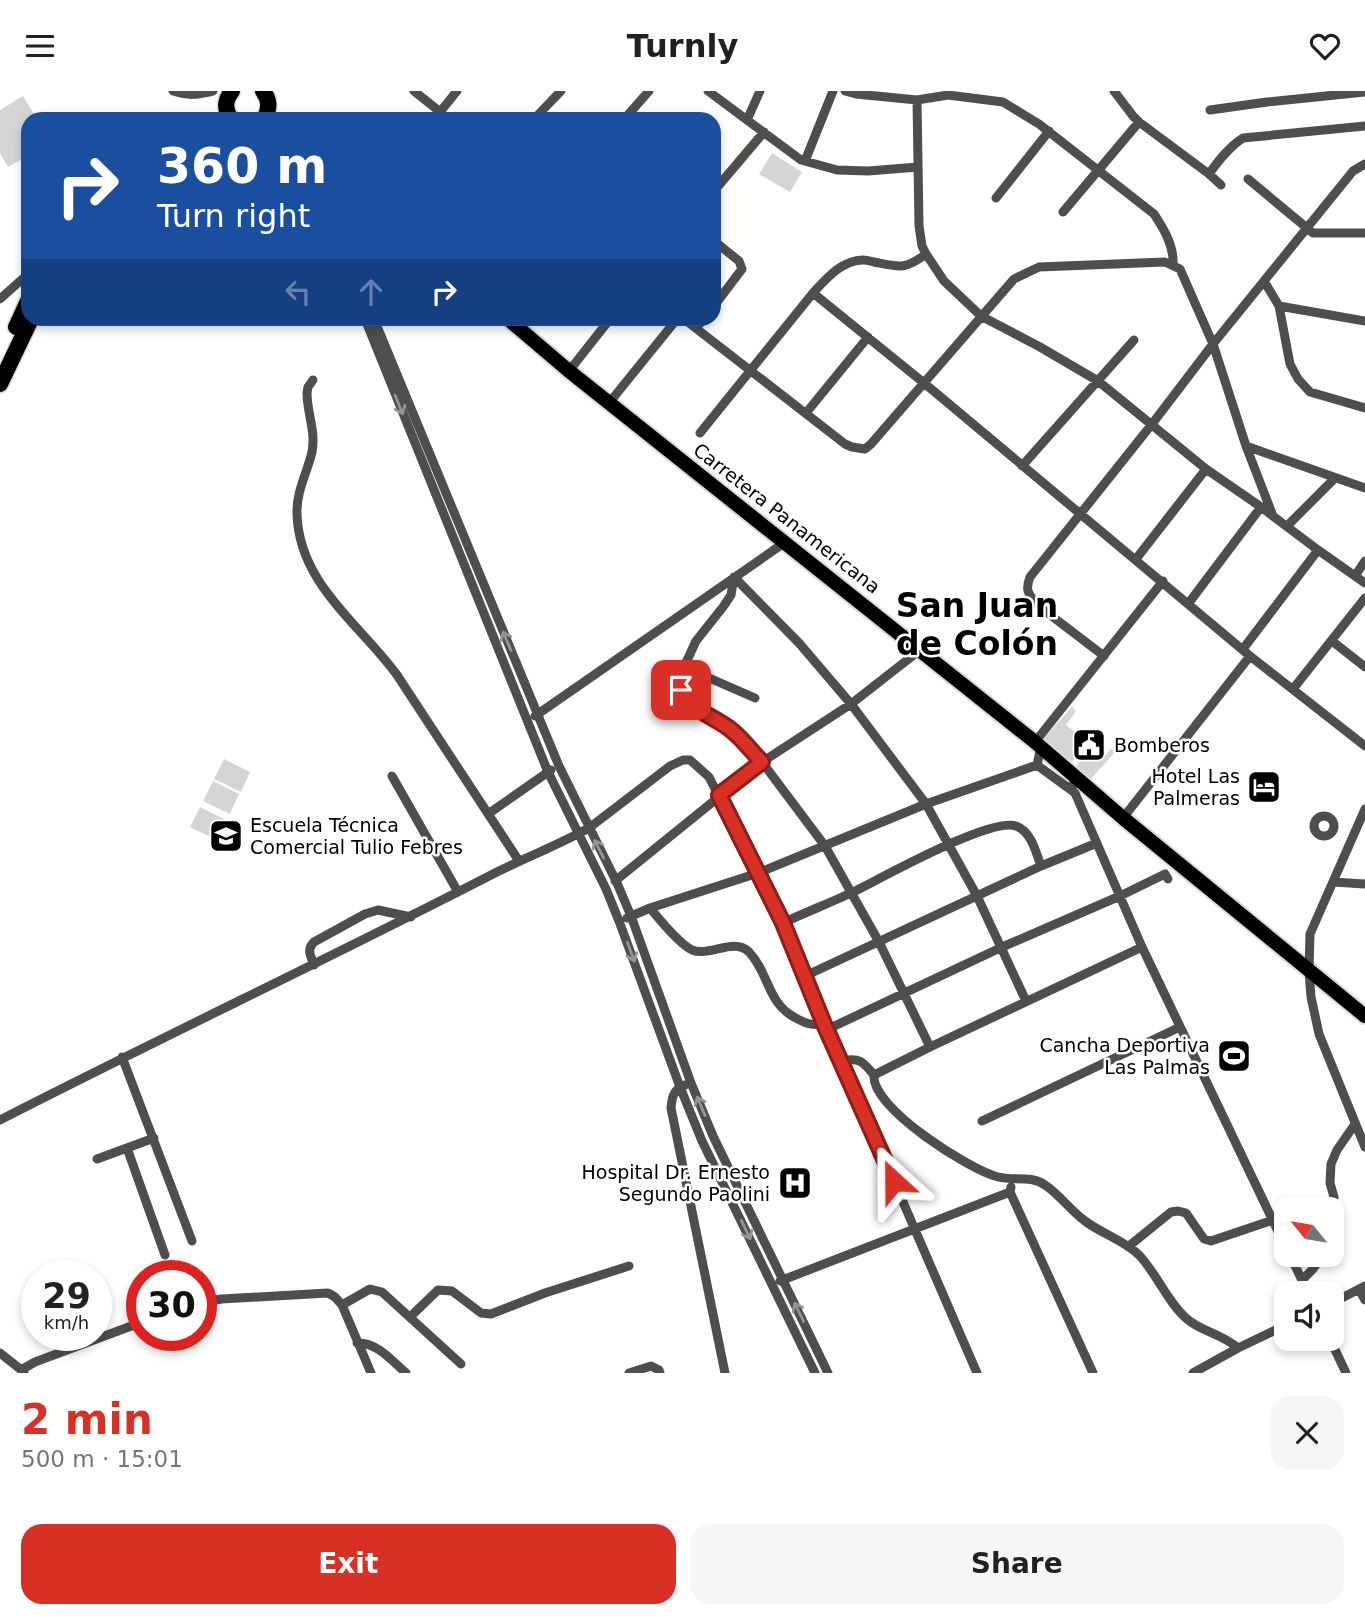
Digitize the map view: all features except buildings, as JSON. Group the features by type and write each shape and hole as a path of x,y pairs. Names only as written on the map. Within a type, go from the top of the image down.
{"highway":[{"path":"0,361 21,316"},
{"path":"0,384 28,326"}],"main road":[{"name":"Carretera Panamericana","path":"516,326 569,371 1039,745 1084,786 1365,1016"}],"street":[{"path":"173,91 196,95 213,91"},
{"path":"414,91 440,112 457,91"},
{"path":"541,112 561,91"},
{"path":"631,112 649,91"},
{"path":"709,91 800,160 837,170 868,171 918,167"},
{"path":"747,120 760,91"},
{"path":"805,161 833,91"},
{"path":"845,91 917,100 948,95 1003,102 1049,131 1154,214 1164,228 1174,256 1173,264"},
{"path":"1114,91 1139,122 1221,185"},
{"path":"1210,110 1365,92"},
{"path":"917,100 919,226 922,246 944,281 981,316 1098,381 1206,469 1365,583"},
{"path":"1063,212 1139,122"},
{"path":"1209,174 1228,150 1243,138 1365,126"},
{"path":"996,198 1049,131"},
{"path":"721,182 764,132"},
{"path":"1104,656 1035,604 1028,593 1030,577 1353,171 1365,164"},
{"path":"1248,179 1313,233 1365,233"},
{"path":"721,247 740,262 742,269 721,297"},
{"path":"700,433 830,274 862,260 901,267 926,254"},
{"path":"693,326 845,444 865,449 1014,279 1039,267 1165,262 1173,264 1180,269 1213,344 1246,446 1273,516"},
{"path":"0,299 21,280"},
{"path":"1264,281 1279,306 1290,364 1298,380 1310,391 1365,408"},
{"path":"813,293 1163,581 1250,656 1365,746"},
{"path":"1279,306 1365,321"},
{"path":"368,326 548,772 606,889 702,1141 815,1373"},
{"path":"377,326 559,767 631,916 691,1083 713,1136 828,1373"},
{"path":"569,371 604,326"},
{"path":"609,403 671,326"},
{"path":"806,413 868,337"},
{"path":"1022,466 1135,340"},
{"path":"313,380 307,393 314,433 312,451 296,513 305,558 346,618 383,656 519,861"},
{"path":"1246,446 1365,488"},
{"path":"1136,559 1206,469"},
{"path":"1287,526 1335,478"},
{"path":"1188,604 1262,507"},
{"path":"527,720 784,543"},
{"path":"1243,649 1318,550"},
{"path":"1355,576 1365,561"},
{"path":"734,577 730,595 723,607 695,641 684,667 681,690 693,706 730,729 762,762 825,846 879,942 930,1047"},
{"path":"734,577 799,643 851,703 926,804 977,896 1026,1001"},
{"path":"1037,765 1039,745 1163,581"},
{"path":"1293,689 1365,598"},
{"path":"1332,641 1365,667"},
{"path":"615,881 762,762 851,703 920,650"},
{"path":"1123,818 1250,656"},
{"path":"684,667 755,698"},
{"path":"0,1119 578,834 670,766 690,759 709,777 783,923 825,1027 977,1373"},
{"path":"619,921 650,908 758,873 926,804 1037,765"},
{"path":"1037,765 1075,793 1142,947 1273,1220 1208,1241 1186,1213 1174,1212 1129,1246"},
{"path":"488,814 559,767"},
{"path":"392,776 458,892"},
{"path":"1067,787 1084,786"},
{"path":"1365,809 1310,934 1309,971 1311,997 1319,1034 1365,1147"},
{"path":"783,923 949,844 1009,824 1020,827 1029,837 1041,866"},
{"path":"805,976 1041,866 1097,843"},
{"path":"650,908 662,923 693,950 706,952 735,946 746,950 762,972 772,997 780,1008 806,1024 825,1027 1165,874 1168,879"},
{"path":"1333,882 1365,884"},
{"path":"314,965 309,951 314,942 365,914 378,910 411,917"},
{"path":"874,1075 1142,947"},
{"path":"982,1121 1180,1027"},
{"path":"122,1057 192,1241"},
{"path":"842,1061 854,1058 864,1063 874,1075 880,1093 892,1109 924,1135 982,1171 999,1177 1043,1183 1087,1223 1129,1246 1146,1263 1186,1318 1196,1326 1226,1338 1238,1348"},
{"path":"691,1083 674,1092 671,1108 725,1373"},
{"path":"1334,1197 1330,1183 1331,1164 1355,1124"},
{"path":"97,1159 154,1138"},
{"path":"127,1148 165,1255"},
{"path":"1013,1179 1010,1192 1093,1373"},
{"path":"772,1285 1010,1192"},
{"path":"410,1317 438,1290 452,1291 481,1313 491,1314 629,1266"},
{"path":"1295,1267 1301,1280 1314,1267"},
{"path":"1344,1297 1362,1287 1365,1300"},
{"path":"342,1305 370,1289 385,1294 461,1364"},
{"path":"217,1300 328,1293 342,1305 371,1373"},
{"path":"0,1353 24,1371 35,1362 126,1328"},
{"path":"1197,1372 1274,1331"},
{"path":"357,1343 378,1348 406,1373"},
{"path":"1335,1351 1346,1373"},
{"path":"629,1373 651,1366 660,1373"}],"shaded area":[{"path":"23,96 33,112 21,112 21,160 8,167 0,153 0,110"},
{"path":"772,153 802,172 790,192 759,174"},
{"path":"1072,707 1076,711 1066,725 1088,742 1069,765 1041,741"},
{"path":"1093,745 1106,755 1111,749 1115,752 1089,781 1074,769"},
{"path":"224,759 250,772 241,792 214,779"},
{"path":"213,781 239,794 230,814 203,801"},
{"path":"200,807 226,820 217,840 190,827"}],"place":[{"name":"Bomberos","path":"1089,745"},
{"name":"Hotel Las Palmeras","path":"1264,787"},
{"name":"Escuela Técnica Comercial Tulio Febres","path":"226,836"},
{"name":"Cancha Deportiva Las Palmas","path":"1234,1056"},
{"name":"Hospital Dr. Ernesto Segundo Paolini","path":"795,1183"}],"district":[{"name":"San Juan de Colón","path":"977,624"}],"route":[{"path":"681,690 693,706 730,729 762,762 719,795 783,923 824,1024 894,1181"}]}
